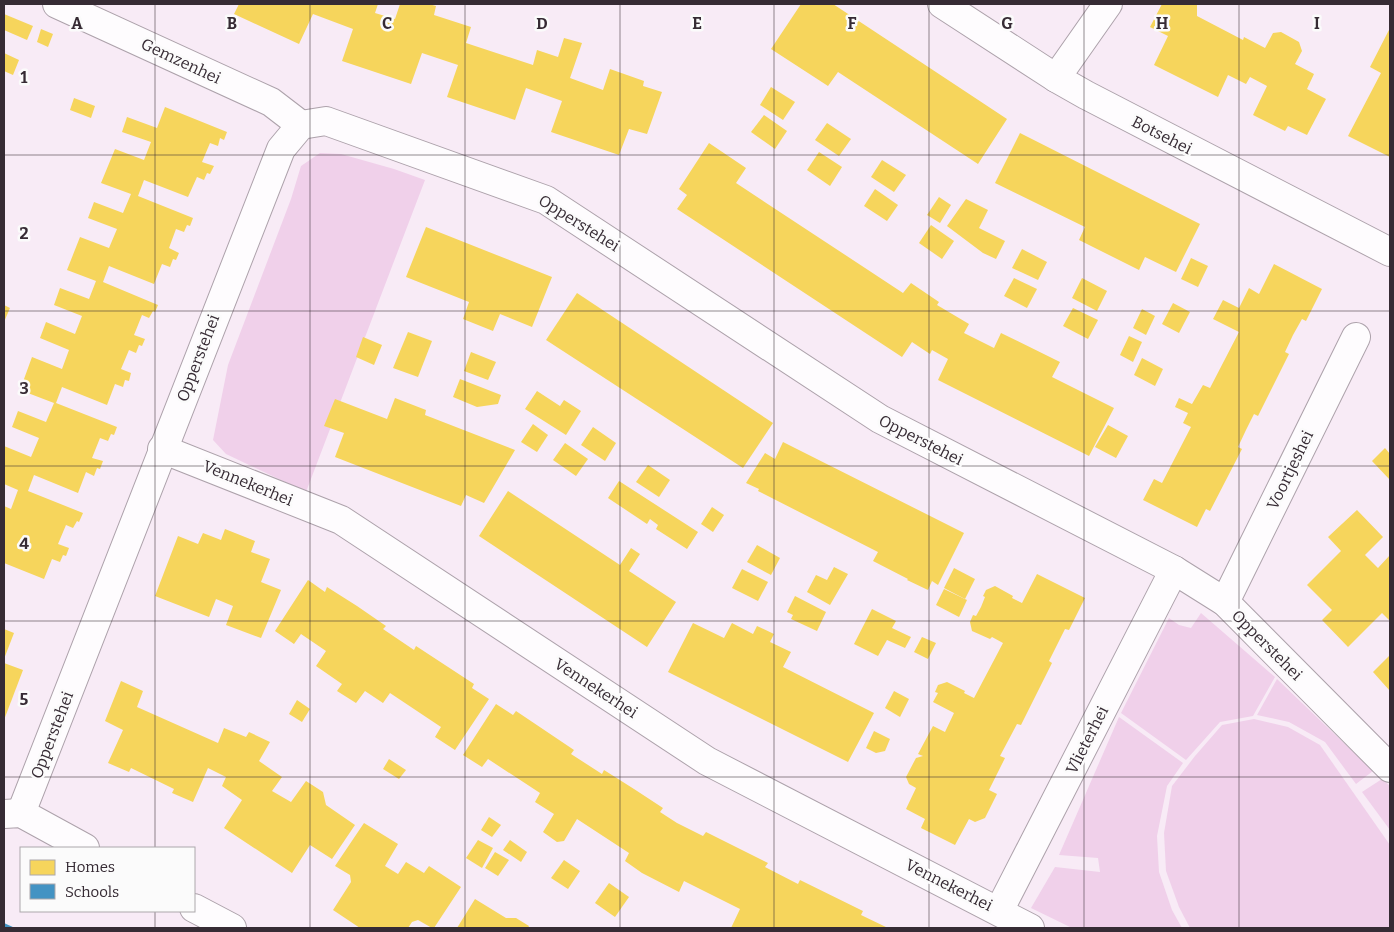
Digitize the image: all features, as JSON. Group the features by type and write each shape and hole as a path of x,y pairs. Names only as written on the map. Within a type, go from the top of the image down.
{"street":[{"name":"Gemzenhei","path":"57,4 271,102 301,125"},
{"name":"Botsehei","path":"942,4 1056,78 1086,95 1390,252"},
{"path":"1056,78 1108,4"},
{"name":"Opperstehei","path":"12,814 162,449 281,148 301,125 326,121 546,200 880,419 1174,570 1225,602 1390,768"},
{"name":"Voortjeshei","path":"1225,602 1356,337"},
{"name":"Vennekerhei","path":"162,449 341,520 707,762 1030,928"},
{"name":"Vlieterhei","path":"998,911 1174,570"},
{"path":"12,814 83,847"},
{"path":"195,909 221,928"},
{"path":"195,909 232,928"}],"shaded area":[{"path":"320,153 341,154 425,180 306,492 226,454 213,440 228,365 291,199 301,166"},
{"path":"1201,613 1275,677 1253,716 1220,722 1186,760 1121,713 1169,618 1179,625 1191,628"},
{"path":"1277,679 1373,771 1356,784 1325,742 1289,722 1257,715"},
{"path":"1119,717 1183,763 1167,786 1157,836 1159,872 1172,910 1182,928 1072,928 1031,908 1055,867 1100,872 1098,858 1059,855"},
{"path":"1254,719 1288,727 1320,745 1390,845 1390,928 1190,928 1179,907 1166,871 1164,833 1172,786 1222,725"},
{"path":"1382,779 1390,786 1390,830 1362,792"}],"building: Homes":[{"path":"239,4 378,4 375,13 395,19 400,4 429,4 436,6 434,15 471,27 466,43 533,65 537,50 558,57 564,38 582,43 570,78 603,90 610,69 644,81 643,86 662,92 647,134 629,129 619,155 551,132 562,101 526,88 515,120 447,97 458,65 422,53 411,84 342,61 353,29 313,14 299,44 234,14"},
{"path":"801,4 833,4 1007,119 978,164 838,72 828,86 771,49"},
{"path":"1162,4 1197,4 1197,16 1243,40 1244,37 1265,48 1273,33 1281,32 1299,42 1302,51 1295,64 1314,74 1307,89 1326,99 1307,135 1288,126 1285,131 1253,115 1267,86 1250,77 1246,84 1228,75 1218,97 1154,65 1168,36 1150,27"},
{"path":"4,14 33,26 27,40 4,30"},
{"path":"1390,28 1390,157 1348,136 1381,73 1370,67"},
{"path":"41,29 53,34 48,47 37,42"},
{"path":"4,53 19,60 13,75 4,71"},
{"path":"771,87 795,102 783,120 760,105"},
{"path":"74,98 95,106 91,118 70,110"},
{"path":"165,107 227,132 224,140 220,138 218,146 210,143 202,162 214,166 210,174 207,173 204,180 197,177 188,197 144,180 138,196 193,218 190,226 187,225 184,232 176,229 169,248 179,253 176,260 173,259 170,267 162,264 154,284 109,266 103,282 158,305 155,312 153,311 149,318 142,315 134,335 145,339 142,346 139,345 136,353 129,350 121,369 131,373 129,381 125,380 123,387 115,384 107,405 62,387 56,403 117,427 114,435 111,434 108,441 100,438 92,458 103,461 100,469 97,468 94,476 86,472 78,493 34,475 28,491 83,513 79,522 77,521 73,528 66,525 58,544 69,548 66,556 63,555 60,562 52,559 44,579 4,563 4,506 11,509 18,490 4,484 4,446 31,457 39,438 12,427 18,411 46,422 54,403 20,390 32,357 62,369 69,350 40,338 46,322 75,334 82,316 54,305 60,288 89,299 96,281 67,270 80,237 109,248 117,229 88,218 94,202 123,213 131,194 101,183 115,149 144,160 151,142 122,132 127,117 157,128"},
{"path":"764,115 787,131 775,149 751,132"},
{"path":"827,123 851,139 839,156 815,140"},
{"path":"1020,133 1200,224 1176,272 1145,257 1139,270 1079,240 1085,227 995,183"},
{"path":"709,143 746,168 736,183 903,293 911,283 939,302 937,305 969,324 964,333 994,348 1001,333 1060,362 1052,377 1114,408 1089,456 938,380 948,359 932,350 930,354 912,342 902,357 677,209 687,195 679,189"},
{"path":"819,152 842,167 830,186 807,170"},
{"path":"882,160 906,175 894,192 871,177"},
{"path":"875,189 898,205 887,221 864,206"},
{"path":"939,197 951,205 940,223 927,215"},
{"path":"966,199 988,210 979,228 1005,241 996,259 983,253 947,226"},
{"path":"931,225 954,241 942,259 919,243"},
{"path":"426,227 552,277 532,327 500,314 493,331 463,319 469,302 406,277"},
{"path":"1022,249 1047,262 1038,280 1012,268"},
{"path":"1191,258 1208,266 1198,287 1181,279"},
{"path":"1274,264 1322,289 1306,321 1302,319 1293,335 1285,352 1289,354 1258,416 1254,414 1238,447 1242,449 1210,511 1206,509 1197,527 1143,500 1154,479 1162,483 1191,427 1183,423 1188,413 1175,407 1179,398 1192,404 1203,385 1210,388 1239,332 1213,319 1223,300 1239,308 1249,288 1259,294"},
{"path":"1014,278 1037,289 1027,308 1004,296"},
{"path":"1082,278 1107,291 1097,311 1072,298"},
{"path":"577,293 773,423 743,468 546,340"},
{"path":"1173,303 1190,312 1179,333 1162,324"},
{"path":"4,305 10,308 4,322"},
{"path":"1073,308 1098,320 1088,339 1063,326"},
{"path":"1142,309 1155,316 1146,335 1133,328"},
{"path":"408,332 432,341 418,377 393,368"},
{"path":"1129,336 1142,342 1133,362 1120,355"},
{"path":"363,337 382,345 374,365 356,357"},
{"path":"471,352 496,362 488,380 464,371"},
{"path":"1142,358 1163,369 1155,386 1134,375"},
{"path":"460,379 501,395 498,404 477,407 453,397"},
{"path":"537,391 560,406 564,400 581,411 566,435 525,409"},
{"path":"395,398 426,410 425,415 515,450 484,503 466,495 461,506 335,457 344,433 324,426 335,399 387,419"},
{"path":"533,424 548,435 537,452 521,442"},
{"path":"1108,425 1128,436 1116,458 1095,447"},
{"path":"593,427 616,443 605,461 581,445"},
{"path":"783,442 964,533 938,585 932,581 928,590 907,580 873,561 878,552 758,491 759,489 746,483 765,453 775,459"},
{"path":"565,443 588,459 576,476 553,460"},
{"path":"1385,448 1390,454 1390,480 1372,461"},
{"path":"648,465 670,480 659,497 636,482"},
{"path":"619,481 698,532 687,549 656,529 658,525 650,519 647,524 608,498"},
{"path":"508,491 620,565 631,548 640,554 629,571 676,602 647,647 479,536"},
{"path":"712,507 724,515 713,532 701,524"},
{"path":"1357,510 1383,537 1365,555 1378,568 1390,555 1390,621 1382,613 1348,647 1322,620 1332,610 1307,585 1341,551 1328,537"},
{"path":"225,529 255,541 251,552 270,559 261,582 281,590 261,638 226,625 233,606 216,599 209,617 155,596 178,536 198,544 203,533 221,540"},
{"path":"757,545 780,558 771,575 747,562"},
{"path":"834,567 848,574 830,605 807,592 816,575 827,580"},
{"path":"954,568 975,579 965,599 944,588"},
{"path":"742,569 768,582 758,601 732,588"},
{"path":"1037,574 1085,598 1069,630 1065,629 1049,661 1052,663 1021,725 1017,724 1000,756 1005,758 989,790 997,794 985,818 975,822 969,819 955,845 921,828 925,819 906,809 916,788 909,784 906,777 916,758 923,756 918,754 933,726 945,732 954,713 933,702 938,693 935,692 938,685 947,682 974,698 1003,643 992,637 990,639 972,631 970,622 973,615 976,616 981,607 986,590 995,586 1022,603"},
{"path":"308,580 325,592 327,587 357,606 386,626 383,629 414,650 416,646 474,684 472,688 489,699 455,750 435,737 441,727 390,693 383,703 365,691 356,703 337,691 342,684 316,666 326,651 301,634 294,644 275,631"},
{"path":"944,589 967,600 959,617 936,605"},
{"path":"795,596 826,612 817,631 791,619 793,615 787,612"},
{"path":"872,609 896,621 892,628 911,637 905,648 887,640 878,656 854,644"},
{"path":"693,623 724,638 732,623 753,634 757,626 774,634 770,642 791,652 783,667 874,713 848,762 668,672"},
{"path":"4,629 14,633 4,659"},
{"path":"922,637 936,643 928,659 914,652"},
{"path":"1390,655 1390,691 1373,672"},
{"path":"4,663 23,670 4,720"},
{"path":"121,681 143,691 137,707 218,743 224,728 246,737 249,732 270,742 259,761 282,777 272,791 291,802 306,781 323,792 326,805 355,825 332,859 310,845 292,873 224,828 242,800 222,786 226,777 208,768 193,802 172,793 174,789 131,768 129,772 108,763 123,730 105,721"},
{"path":"894,691 909,699 900,717 885,708"},
{"path":"297,700 310,709 302,722 289,714"},
{"path":"496,704 513,715 516,711 574,750 571,754 602,774 604,770 663,808 660,812 677,823 703,836 706,832 768,863 765,867 798,884 800,880 863,911 861,915 888,928 731,928 740,909 684,881 679,892 642,873 625,861 629,853 577,819 564,841 557,842 543,832 554,814 535,802 540,793 488,759 482,767 463,755"},
{"path":"874,731 890,739 885,751 876,753 866,748"},
{"path":"389,759 406,770 399,779 383,769"},
{"path":"489,817 501,825 492,837 481,830"},
{"path":"364,823 398,844 385,866 398,874 406,862 424,873 429,866 461,887 434,928 418,920 412,922 408,928 360,928 333,910 351,882 350,875 335,866"},
{"path":"478,840 493,848 482,868 466,858"},
{"path":"510,840 527,852 521,862 503,850"},
{"path":"495,852 509,860 498,876 485,868"},
{"path":"564,860 580,871 568,889 551,878"},
{"path":"609,883 629,897 615,917 595,903"},
{"path":"475,899 506,918 516,918 529,926 528,928 457,928"}],"building: Schools":[{"path":"4,923 15,928 4,928"}]}
